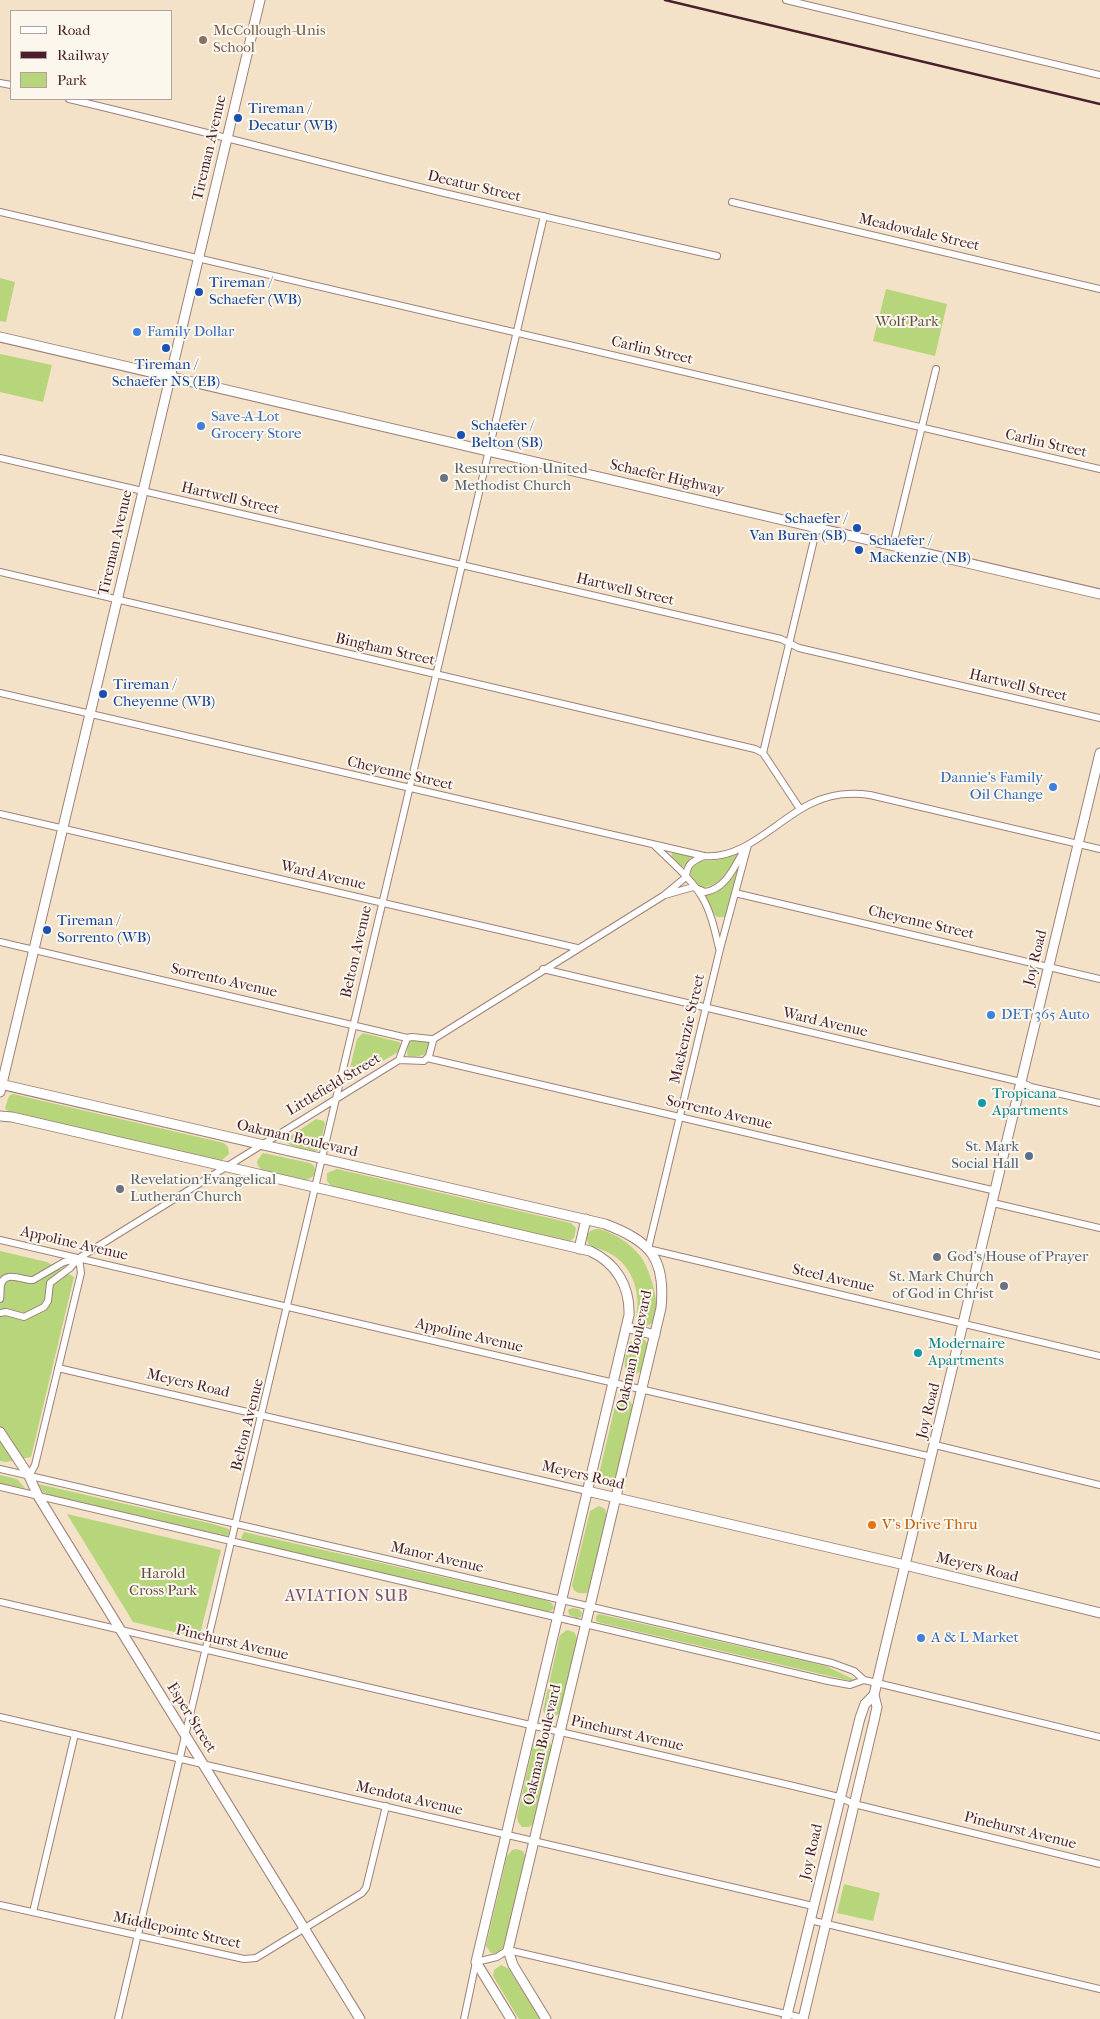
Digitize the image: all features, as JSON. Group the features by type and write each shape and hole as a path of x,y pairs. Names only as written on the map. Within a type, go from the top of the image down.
{"street":[{"name":"Tireman Avenue","path":"1,1087 260,0"},
{"path":"786,0 1100,75"},
{"name":"Decatur Street","path":"72,100 544,216 717,256"},
{"name":"Meadowdale Street","path":"732,202 1100,289"},
{"name":"Carlin Street","path":"0,212 1100,469"},
{"path":"488,451 544,216"},
{"name":"Schaefer Highway","path":"0,336 1100,594"},
{"path":"893,545 936,369"},
{"name":"Belton Avenue","path":"138,1936 289,1307 353,1024 488,451"},
{"name":"Hartwell Street","path":"0,458 781,639 799,648 1100,718"},
{"path":"800,809 763,753 817,528"},
{"name":"Bingham Street","path":"0,572 755,749 763,753"},
{"name":"Cheyenne Street","path":"0,693 704,856"},
{"name":"Joy Road","path":"803,2019 877,1707 874,1695 1100,753"},
{"path":"407,1038 398,1060 424,1061 431,1051 432,1040 542,969 663,896 686,876 688,866 692,861 704,856 714,856 748,845 800,809 817,800 847,794 870,795 1100,849"},
{"name":"Ward Avenue","path":"0,814 577,948"},
{"path":"654,845 686,876 706,905 720,949"},
{"path":"663,896 693,886 705,892 718,888 730,874 748,845"},
{"name":"Mackenzie Street","path":"648,1249 720,949 748,845"},
{"name":"Cheyenne Street","path":"735,893 1100,979"},
{"path":"0,942 34,950"},
{"name":"Sorrento Avenue","path":"34,950 407,1038 432,1040"},
{"name":"Ward Avenue","path":"542,969 1021,1082 1100,1103"},
{"name":"Sorrento Avenue","path":"427,1058 996,1191"},
{"name":"Littlefield Street","path":"0,1313 24,1317 44,1307 48,1301 50,1283 70,1268 79,1258 224,1166 398,1060"},
{"name":"Oakman Boulevard","path":"1,1087 586,1219 626,1232 639,1240 648,1249 658,1266 662,1284 661,1308 508,1950"},
{"name":"Oakman Boulevard","path":"0,1116 12,1117 579,1249 603,1258 621,1278 629,1303 626,1327 476,1962"},
{"path":"993,1203 1100,1228"},
{"path":"579,1249 586,1219"},
{"name":"Appoline Avenue","path":"0,1240 932,1457"},
{"name":"Steel Avenue","path":"648,1249 1100,1356"},
{"path":"29,1476 35,1465 81,1274 79,1258"},
{"name":"Littlefield Street","path":"0,1299 1,1284 7,1278 16,1276 33,1280 64,1262 79,1258"},
{"path":"626,1327 655,1335"},
{"name":"Meyers Road","path":"58,1368 905,1565 1100,1613"},
{"name":"Esper Street","path":"0,1432 29,1476 38,1496 360,2019"},
{"path":"935,1445 1100,1485"},
{"name":"Manor Avenue","path":"0,1469 832,1663 854,1670 864,1680 1100,1737"},
{"name":"Manor Avenue","path":"0,1487 850,1685 864,1680"},
{"name":"Pinehurst Avenue","path":"0,1602 839,1797 854,1804 1100,1864"},
{"name":"Joy Road","path":"786,2017 860,1718 865,1704 874,1695"},
{"name":"Mendota Avenue","path":"0,1717 813,1906"},
{"path":"33,1912 75,1734"},
{"name":"Middlepointe Street","path":"0,1905 138,1936 250,1959 256,1958 362,1893 366,1888 386,1806"},
{"path":"810,1920 1100,1989"},
{"path":"118,2019 138,1936"},
{"path":"476,1962 497,1958 508,1950 786,2017 803,2019"},
{"path":"508,1950 513,1965 546,2019"},
{"path":"464,2019 476,1962"},
{"path":"476,1962 512,2019"}],"green space":[{"path":"0,278 15,282 6,322 0,321"},
{"name":"Wolf Park","path":"886,289 947,304 935,356 873,341"},
{"path":"0,354 52,365 43,402 0,392"},
{"path":"737,852 738,856 727,872 712,885 700,887 690,875 691,869 699,861 719,860"},
{"path":"672,853 692,854 692,856 683,867 671,857"},
{"path":"738,868 727,914 725,917 717,917 711,911 705,895 725,885"},
{"path":"363,1033 399,1042 402,1046 400,1051 355,1077 349,1072 357,1039"},
{"path":"413,1040 428,1041 427,1053 417,1056 407,1055 408,1043"},
{"path":"13,1094 224,1143 228,1147 229,1154 221,1161 8,1111 5,1108 9,1096"},
{"path":"316,1119 324,1121 325,1124 319,1150 314,1152 290,1145 287,1142 288,1138"},
{"path":"263,1153 310,1163 314,1166 314,1175 306,1180 262,1170 258,1166 257,1161"},
{"path":"337,1169 571,1223 576,1228 574,1238 566,1241 331,1186 327,1181 327,1173"},
{"path":"599,1229 617,1236 627,1243 637,1252 645,1264 650,1274 657,1311 654,1320 648,1325 638,1325 636,1318 636,1290 632,1277 624,1265 613,1255 589,1245 588,1233"},
{"path":"0,1251 47,1262 74,1277 31,1457 6,1462 0,1461"},
{"path":"639,1337 646,1341 648,1347 642,1370 634,1376 626,1370 625,1362 629,1343"},
{"path":"620,1398 628,1398 633,1406 615,1480 607,1484 601,1482 599,1474 616,1402"},
{"path":"0,1475 17,1479 25,1488 0,1484"},
{"path":"38,1484 213,1524 229,1529 229,1534 227,1536 222,1535 50,1495 43,1492"},
{"path":"599,1506 605,1509 607,1516 591,1584 587,1593 579,1593 574,1590 572,1585 590,1511"},
{"name":"Harold Cross Park","path":"67,1514 221,1550 199,1638 133,1622"},
{"path":"244,1532 544,1600 552,1603 554,1608 551,1611 547,1611 245,1541 241,1538"},
{"path":"572,1608 579,1609 582,1613 581,1617 577,1618 569,1615 568,1610"},
{"path":"599,1614 826,1666 855,1680 851,1681 601,1623 596,1621 596,1616"},
{"path":"567,1630 574,1632 578,1640 560,1713 552,1718 546,1716 543,1710 560,1635"},
{"path":"544,1740 550,1743 552,1750 534,1823 529,1827 522,1827 517,1817 533,1746 537,1742"},
{"path":"512,1850 523,1851 526,1858 504,1946 499,1953 491,1953 486,1946 507,1856"},
{"path":"844,1884 880,1893 873,1921 837,1913"},
{"path":"501,1965 509,1969 540,2019 519,2019 493,1976 494,1970"}],"railway":[{"path":"665,0 1100,104"}],"place":[{"name":"McCollough-Unis School","path":"203,40"},
{"name":"Tireman / Decatur (WB)","path":"238,118"},
{"name":"Tireman / Schaefer (WB)","path":"199,292"},
{"name":"Family Dollar","path":"137,332"},
{"name":"Tireman / Schaefer NS (EB)","path":"166,348"},
{"name":"Save-A-Lot Grocery Store","path":"201,426"},
{"name":"Schaefer / Belton (SB)","path":"461,435"},
{"name":"Resurrection United Methodist Church","path":"444,478"},
{"name":"Schaefer / Van Buren (SB)","path":"857,528"},
{"name":"Schaefer / Mackenzie (NB)","path":"859,550"},
{"name":"Tireman / Cheyenne (WB)","path":"103,694"},
{"name":"Dannie's Family Oil Change","path":"1053,787"},
{"name":"Tireman / Sorrento (WB)","path":"47,930"},
{"name":"DET 365 Auto","path":"991,1015"},
{"name":"Tropicana Apartments","path":"982,1103"},
{"name":"St. Mark Social Hall","path":"1029,1156"},
{"name":"Revelation Evangelical Lutheran Church","path":"120,1189"},
{"name":"God's House of Prayer","path":"937,1257"},
{"name":"St. Mark Church of God in Christ","path":"1004,1286"},
{"name":"Modernaire Apartments","path":"918,1353"},
{"name":"V’s Drive Thru","path":"872,1525"},
{"name":"A & L Market","path":"921,1638"}],"district":[{"name":"AVIATION SUB","path":"347,1597"}]}
